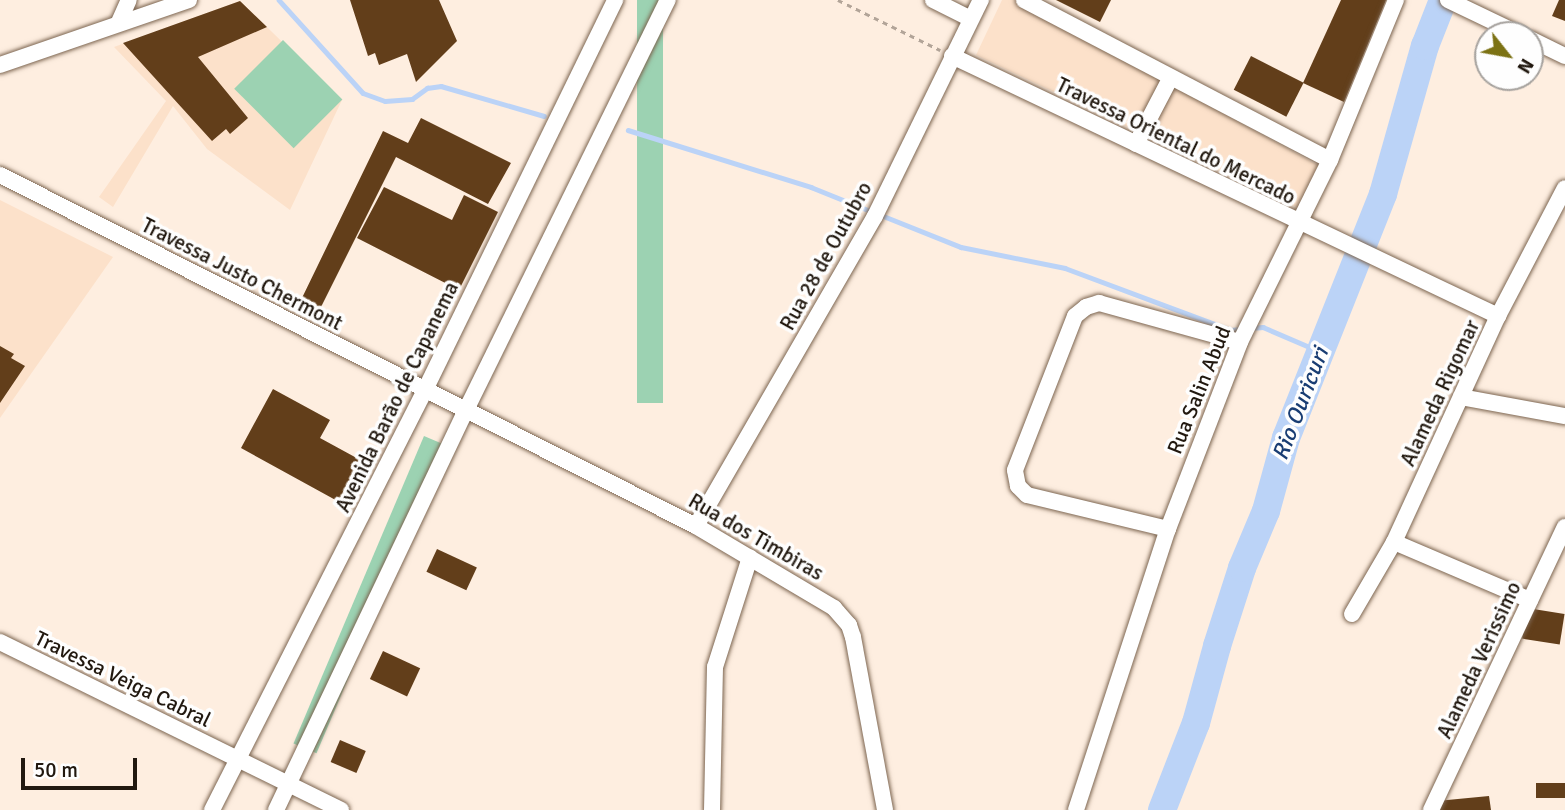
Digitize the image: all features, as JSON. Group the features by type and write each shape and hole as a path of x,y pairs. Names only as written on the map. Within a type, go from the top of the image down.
{"street":[{"path":"119,22 129,0"},
{"path":"0,65 189,0"},
{"name":"Avenida Barão de Capanema","path":"212,810 425,390 615,0"},
{"path":"276,810 466,410 668,0"},
{"path":"933,0 971,19"},
{"name":"Rua 28 de Outubro","path":"696,526 869,225 981,0"},
{"path":"1024,0 1170,79 1329,160"},
{"name":"Rua Salin Abud","path":"1076,810 1168,528 1240,342 1329,160 1396,0"},
{"path":"1450,1 1492,21"},
{"path":"1544,46 1565,56"},
{"name":"Travessa Oriental do Mercado","path":"952,56 1498,316"},
{"path":"1136,144 1170,79"},
{"name":"Travessa Justo Chermont","path":"0,175 466,410"},
{"name":"Alameda Rigomar","path":"1352,614 1394,542 1498,316 1565,188"},
{"path":"1168,528 1027,495 1018,486 1015,470 1075,316 1086,307 1099,303 1240,342"},
{"path":"1461,397 1565,416"},
{"name":"Rua dos Timbiras","path":"466,410 696,526 824,601 849,625 885,810"},
{"name":"Alameda Verissimo","path":"1431,810 1565,527"},
{"path":"1394,542 1531,600"},
{"path":"712,810 715,667 750,557"},
{"name":"Travessa Veiga Cabral","path":"0,642 341,810"}],"path":[{"path":"838,0 952,56"}],"shaded area":[{"path":"1002,0 1015,0 1323,168 1303,210 976,55"},
{"path":"240,1 342,100 290,210 207,149 173,106 113,207 99,197 166,101 114,47"},
{"path":"0,200 113,257 0,418"}],"green space":[{"path":"637,0 663,0 663,403 637,403"},
{"path":"283,40 342,99 294,148 234,89"},
{"path":"424,436 447,446 317,753 293,743"}],"building":[{"path":"350,0 439,0 457,41 416,82 407,54 379,65 375,53 368,56"},
{"path":"1056,0 1111,0 1100,22"},
{"path":"1341,0 1386,0 1344,102 1303,83"},
{"path":"1559,0 1565,0 1565,21 1552,16"},
{"path":"240,1 267,27 198,57 248,118 230,134 226,129 212,141 123,43"},
{"path":"1251,56 1304,83 1286,117 1234,90"},
{"path":"421,118 511,163 488,204 396,157 320,309 301,300 383,131 408,143"},
{"path":"384,187 452,220 464,195 498,212 459,290 357,238"},
{"path":"0,346 14,354 11,358 25,366 0,403"},
{"path":"273,389 330,420 320,438 364,462 341,503 241,448"},
{"path":"437,549 477,568 466,590 426,572"},
{"path":"1527,608 1565,614 1560,645 1522,639"},
{"path":"383,651 420,668 407,696 370,679"},
{"path":"340,740 366,751 356,773 331,762"},
{"path":"1536,783 1565,783 1565,798 1536,798"},
{"path":"1489,796 1491,810 1438,810 1437,801"}],"waterway":[{"path":"279,0 363,93 385,101 412,99 427,88 441,86 544,116"},
{"name":"Rio Ouricuri","path":"1162,810 1196,723 1217,646 1242,568 1266,511 1286,438 1383,194 1425,46 1443,0"},
{"path":"628,130 811,187 873,212"},
{"path":"881,215 961,247 1065,268 1231,330 1241,329"},
{"path":"1250,328 1263,327 1319,351"}]}
